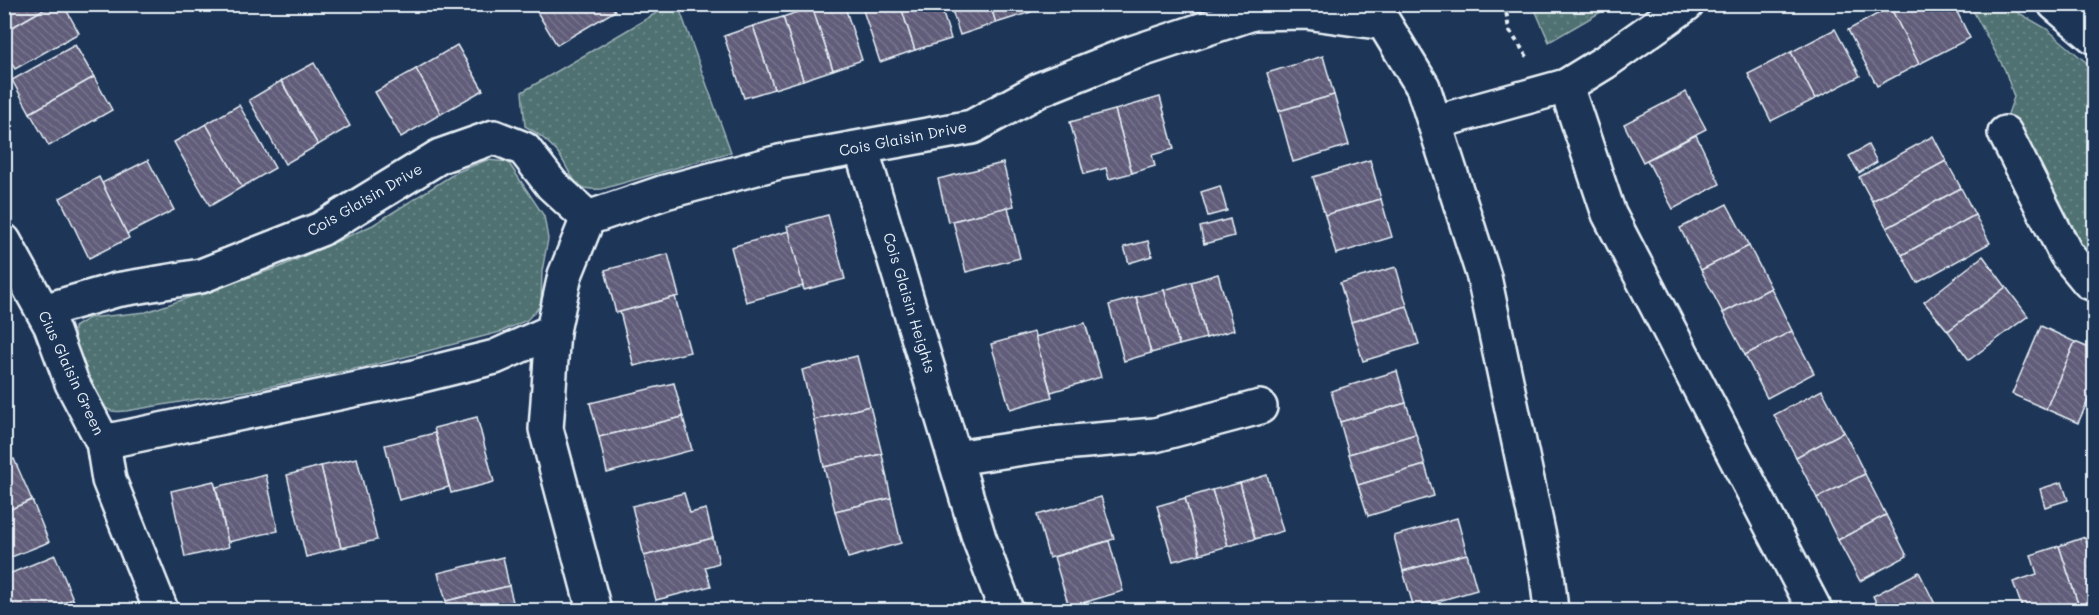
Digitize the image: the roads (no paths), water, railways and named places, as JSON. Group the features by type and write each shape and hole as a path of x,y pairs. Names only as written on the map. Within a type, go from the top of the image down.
{"street":[{"path":"1551,610 1545,562 1484,277 1436,122 1558,88 1605,62 1687,4"},
{"path":"2055,4 2094,37"},
{"name":"Cois Glaisin Drive","path":"43,311 117,290 201,276 321,229 440,156 494,136 524,149 552,185 588,218 664,192 767,165 972,127 1041,90 1126,55 1250,9 1306,12 1384,23 1423,87 1436,122"},
{"path":"1558,88 1609,214 1815,610"},
{"path":"2005,133 2066,254 2089,282 2094,284"},
{"name":"Cois Glaisin Heights","path":"861,148 979,538 1006,610"},
{"path":"588,218 565,275 553,331 546,429 594,610"},
{"name":"Cius Glaisin Green","path":"4,242 51,326 72,383 103,442 109,480 161,610"},
{"path":"103,442 420,376 495,357 553,331"},
{"path":"955,458 1051,444 1155,435 1260,407"}]}
